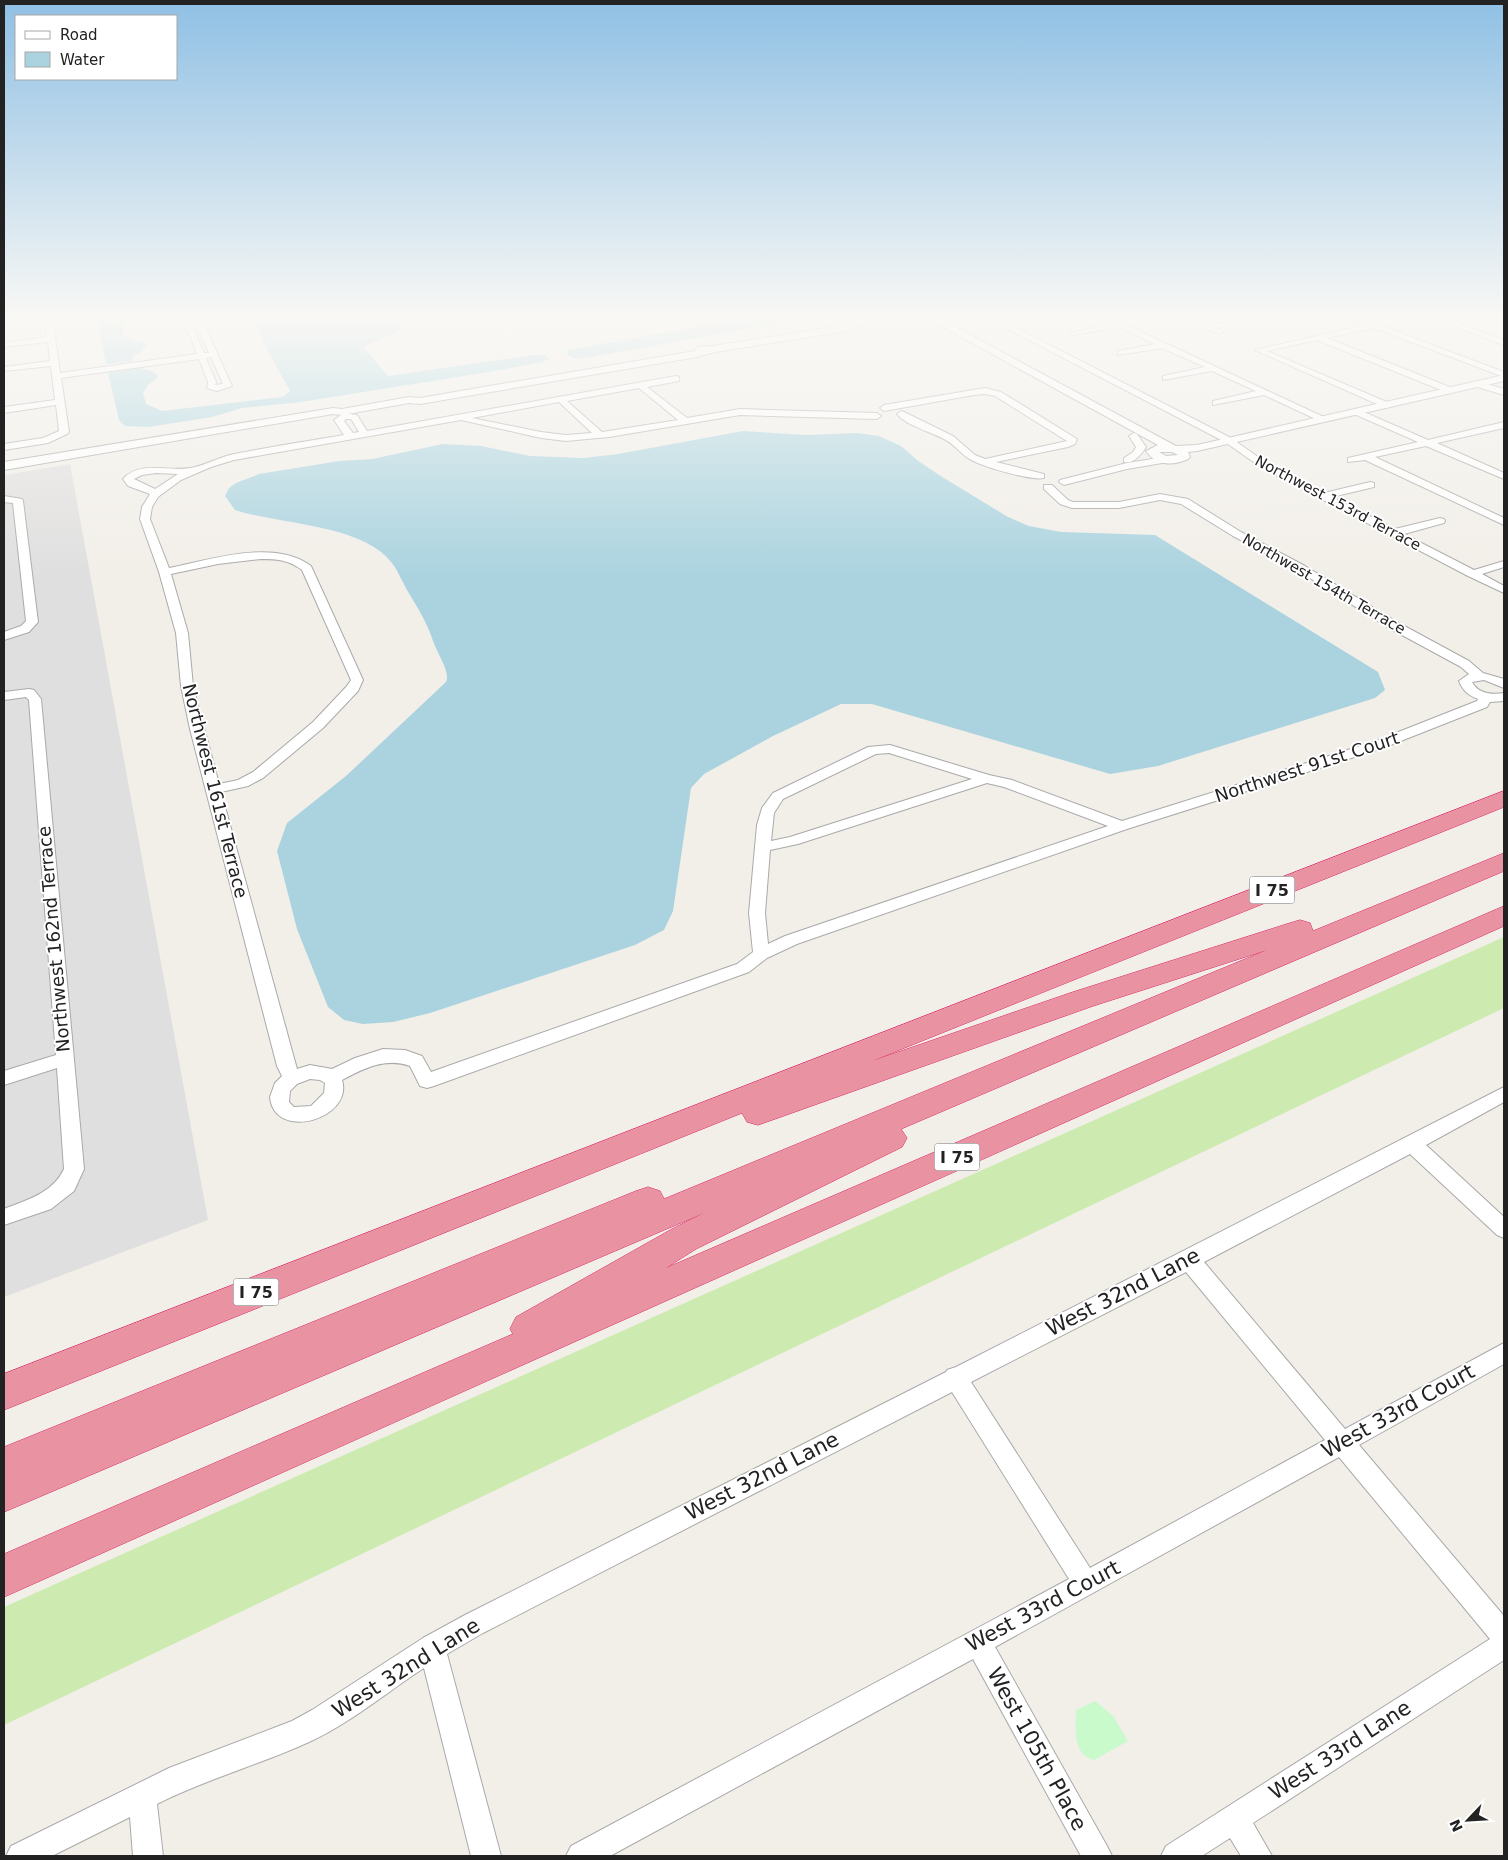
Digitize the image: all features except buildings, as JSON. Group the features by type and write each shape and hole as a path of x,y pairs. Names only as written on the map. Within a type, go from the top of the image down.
{"highway":[{"name":"I 75","path":"4,1392 1504,798"},
{"path":"4,1468 1504,846"},
{"path":"4,1492 1504,861"},
{"name":"I 75","path":"4,1576 1504,915"},
{"path":"634,1144 695,1136 1083,1000 1318,924"},
{"path":"409,1398 684,1239 1130,1024 1148,1011"}],"street":[{"path":"4,410 54,403"},
{"path":"4,446 60,436 64,432 60,403"},
{"path":"4,471 343,414 396,403"},
{"path":"156,493 129,482 129,477 143,472 191,471 242,455 347,433 538,403"},
{"path":"564,403 600,435"},
{"path":"662,403 684,420"},
{"path":"888,414 912,403"},
{"path":"888,414 912,403"},
{"path":"983,462 1065,445 1072,440 1068,435 1013,403"},
{"path":"1073,403 1145,441 1157,458 1165,460"},
{"path":"1089,403 1178,451"},
{"name":"Northwest 153rd Terrace","path":"1156,403 1228,440 1265,466 1504,590"},
{"path":"1289,403 1323,419"},
{"path":"1381,403 1386,405"},
{"path":"1060,484 1159,448 1178,451 1197,448 1395,403"},
{"path":"4,466 333,411 354,417 363,430"},
{"path":"458,417 550,436 581,437 740,412 888,414 910,420 950,438 964,452 983,462 1038,478 1053,476 1060,484 1068,504 1099,506 1167,497"},
{"path":"1357,412 1504,476"},
{"path":"343,414 338,420 347,433"},
{"path":"1351,460 1504,425"},
{"path":"1127,460 1137,454 1141,447 1134,436"},
{"path":"1038,478 1038,484 1048,487 1135,464 1179,459 1178,451"},
{"path":"1367,457 1504,522"},
{"name":"Northwest 161st Terrace","path":"191,471 168,483 156,493 146,507 144,516 165,572 182,632 186,686 286,1066 292,1078"},
{"path":"1324,496 1370,484"},
{"name":"Northwest 154th Terrace","path":"1167,497 1190,504 1237,534 1301,568 1393,625 1465,664 1479,676"},
{"path":"4,636 25,629 32,622 18,501 9,499"},
{"path":"1394,533 1440,522"},
{"path":"165,572 270,554 289,556 304,564 356,682 318,725 258,775 243,783 213,790"},
{"path":"1472,574 1504,564"},
{"path":"1504,684 1493,678 1479,676 1468,678 1465,684 1472,692 1486,697 1504,697"},
{"name":"Northwest 162nd Terrace","path":"4,696 29,693 35,699 74,1169 67,1185 44,1203 4,1217"},
{"name":"Northwest 91st Court","path":"331,1078 360,1062 373,1058 401,1055 416,1061 427,1081 743,968 761,954 792,940 910,898 1122,826 1378,745 1482,704 1486,697"},
{"path":"761,954 757,914 764,820 768,805 778,796 873,750 890,749 986,779 1007,783 1122,826"},
{"path":"763,846 793,841 986,779"},
{"path":"4,1078 64,1059"},
{"path":"318,1072 331,1078 336,1090 333,1098 319,1110 300,1114 284,1110 280,1104 280,1091 292,1078 301,1074 318,1072"},
{"name":"West 32nd Lane","path":"21,1856 142,1796 204,1768 300,1732 322,1720 432,1647 1412,1144 1504,1094"},
{"path":"1412,1144 1504,1230"},
{"path":"1188,1259 1504,1636"},
{"name":"West 33rd Court","path":"581,1856 977,1641 1086,1584 1504,1353"},
{"path":"955,1377 1086,1584"},
{"name":"West 105th Place","path":"977,1641 1097,1856"},
{"name":"West 33rd Lane","path":"1176,1856 1504,1645"},
{"path":"432,1647 486,1856"},
{"path":"142,1796 148,1856"},
{"path":"1234,1818 1257,1856"}],"shaded area":[{"path":"70,464 208,1220 4,1297 4,475"}],"green space":[{"path":"1504,937 1504,1008 4,1725 4,1607"},
{"path":"1095,1701 1113,1716 1128,1741 1094,1760 1087,1757 1079,1746 1076,1710"}],"water":[{"path":"115,403 146,403 162,411 233,403 293,403 242,408 212,417 148,427 125,426 119,420"},
{"path":"743,431 807,435 857,433 879,436 901,446 939,475 1008,517 1029,526 1061,532 1155,535 1378,672 1385,690 1375,698 1158,766 1110,774 872,704 841,704 773,736 704,774 691,788 673,911 664,930 635,945 430,1013 393,1022 363,1024 344,1020 328,1007 297,929 277,851 287,823 346,776 446,682 447,673 422,615 392,563 378,550 361,540 341,533 235,510 225,496 229,488 236,483 259,474 339,461 372,459 443,444 481,446 530,456 584,458 618,454"}]}
